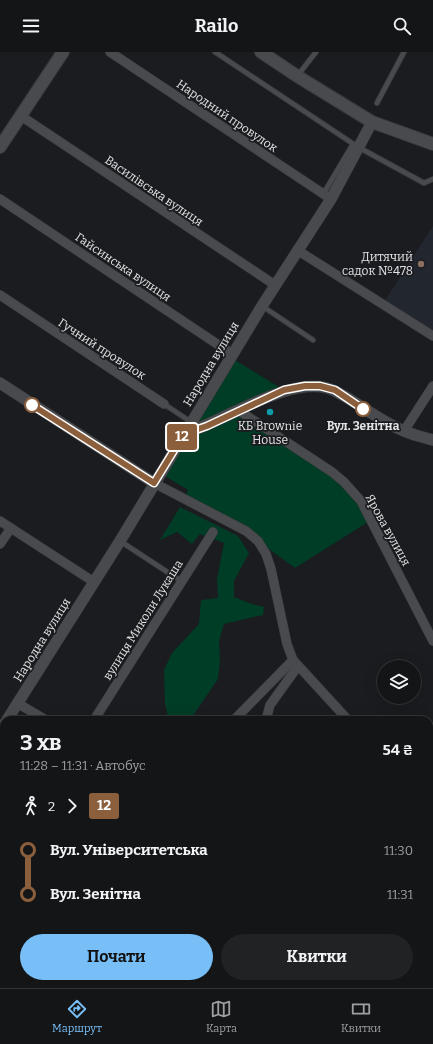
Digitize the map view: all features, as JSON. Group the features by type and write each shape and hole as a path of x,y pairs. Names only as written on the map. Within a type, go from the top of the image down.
{"main road":[{"path":"0,147 63,52"},
{"path":"261,52 372,122 433,144"}],"street":[{"name":"Народний провулок","path":"110,52 328,197"},
{"name":"Василівська вулиця","path":"21,116 275,285"},
{"name":"Народна вулиця","path":"10,716 120,541 232,354 297,250 328,197 355,146 372,122"},
{"name":"Гайсинська вулиця","path":"0,199 232,354"},
{"path":"297,250 433,336"},
{"name":"Гучний провулок","path":"0,295 164,404"},
{"path":"0,383 154,483 246,531 258,541 266,554 271,569 287,644 296,663 344,716"},
{"path":"184,434 207,426 238,410 284,390 305,386 320,386 335,390 369,412 404,431 433,440"},
{"path":"404,431 433,386"},
{"name":"Ярова вулиця","path":"238,410 332,472 344,482 361,501 433,641"},
{"path":"0,521 94,582"},
{"path":"0,544 11,528"},
{"name":"вулиця Миколи Лукаша","path":"97,716 212,532"},
{"path":"238,716 296,663"},
{"path":"267,716 270,705 296,663"},
{"path":"18,703 39,716"}],"lane":[{"path":"215,52 355,146 424,183 433,179"},
{"path":"297,76 316,52"},
{"path":"377,103 404,52"},
{"path":"262,306 313,340"},
{"name":"Гучний провулок","path":"164,404 191,422"},
{"path":"120,541 181,581"}],"shaded area":[{"name":"Дитячий садок №478","path":"433,226 433,334 384,302"}],"green space":[{"path":"230,357 284,390 184,434"},
{"path":"238,416 330,476 351,497 360,508 368,522 295,568 258,541 184,499 188,490 165,476 187,438 207,431"},
{"path":"180,507 238,536 249,553 234,581 234,597 264,607 263,615 224,624 219,641 220,660 218,679 193,716 168,716 165,704 164,670 172,653 199,624 201,600 218,598 217,579 224,543 200,534 192,544 177,532 160,540"}],"bus line":[{"name":"12","path":"32,405 154,483 184,434 207,426 238,410 284,390 305,386 320,386 335,390 363,409"}],"place":[{"name":"Дитячий садок №478","path":"421,264"},
{"name":"Вул. Зенітна","path":"363,409"},
{"name":"КБ Brownie House","path":"270,412"}]}
